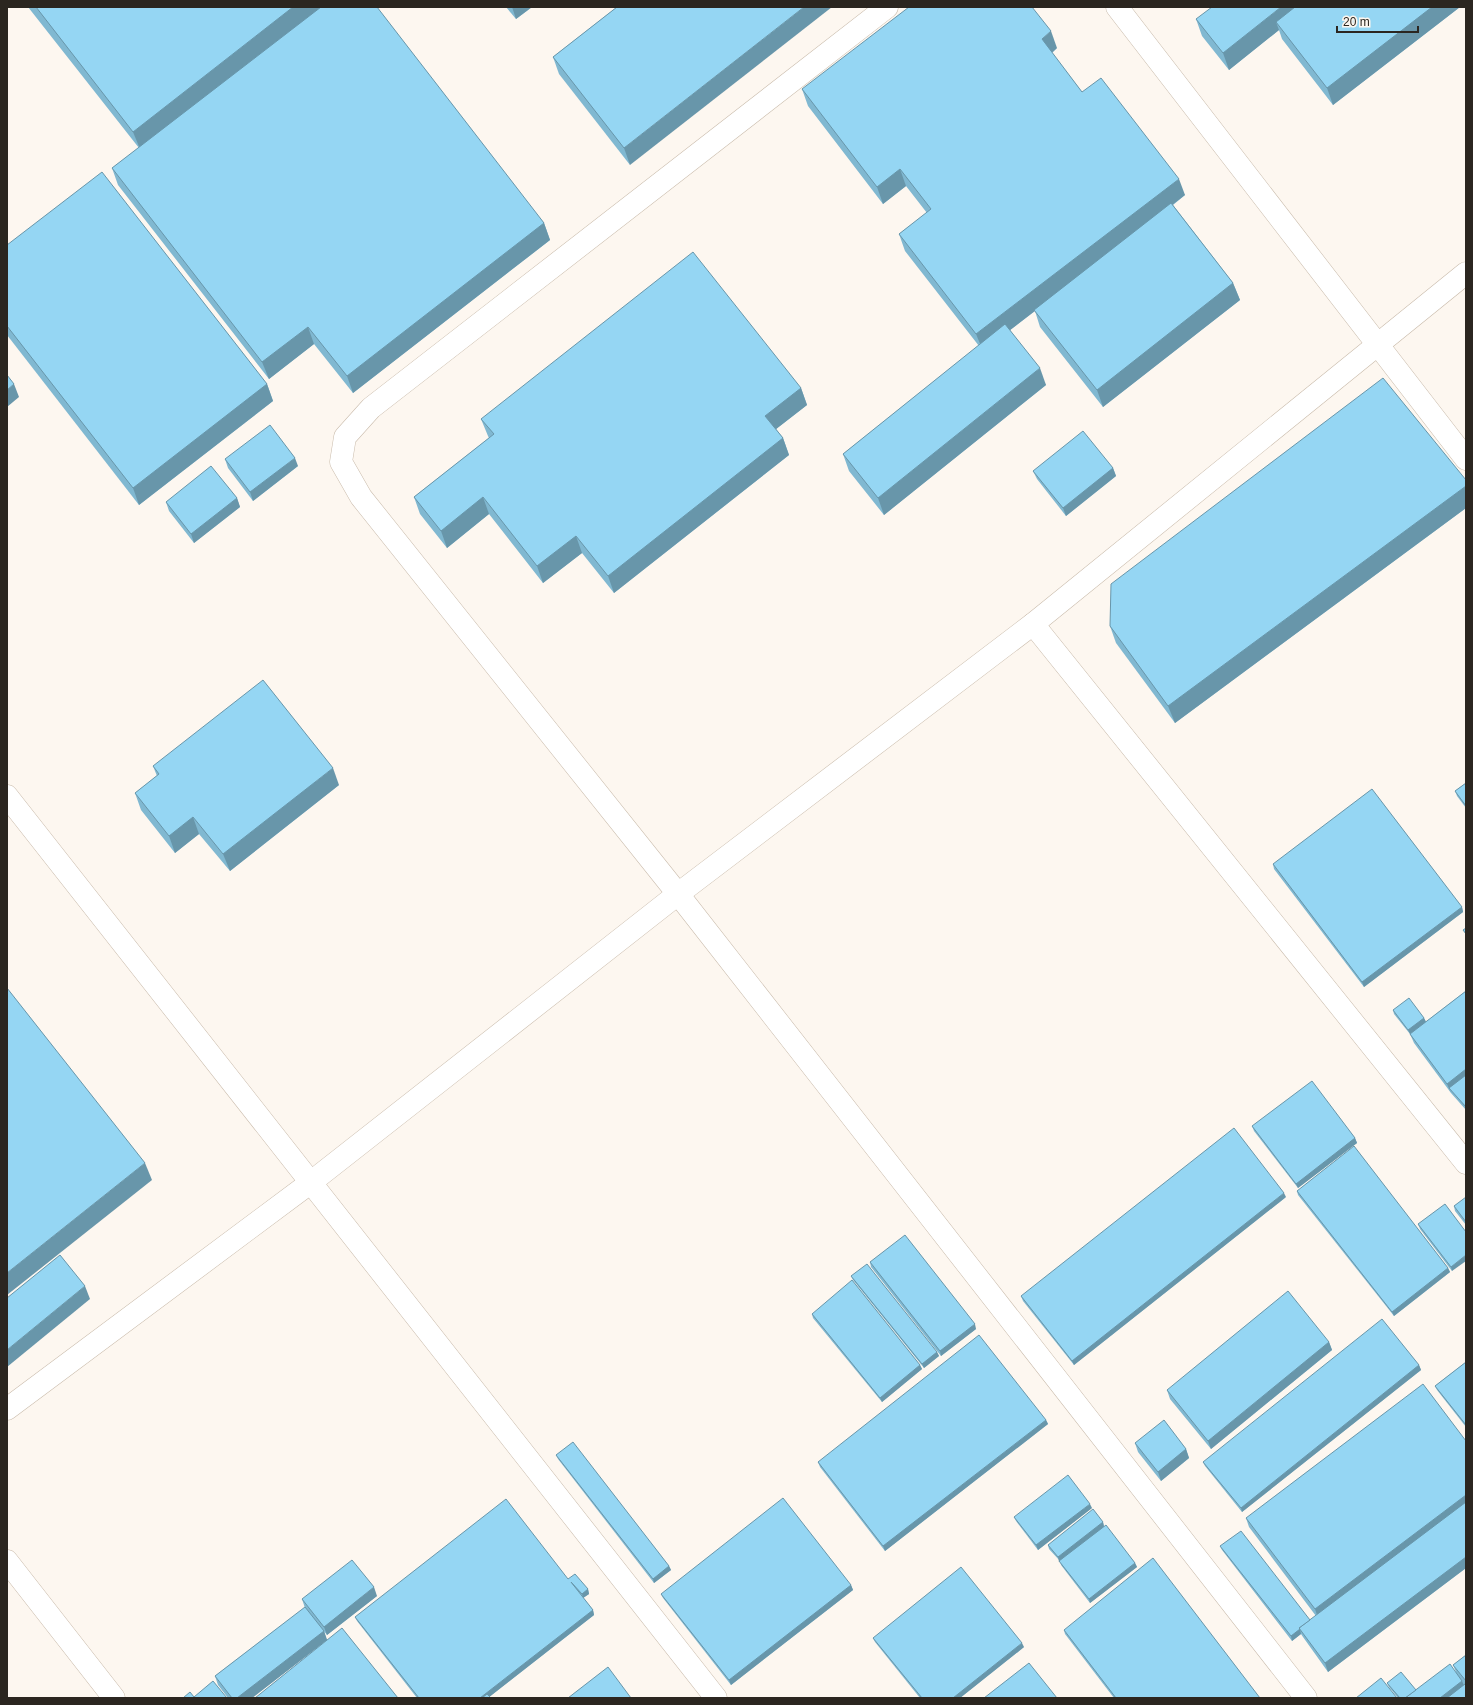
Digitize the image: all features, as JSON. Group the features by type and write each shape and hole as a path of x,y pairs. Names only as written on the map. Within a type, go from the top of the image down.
{"street":[{"path":"887,7 371,408 345,437 341,462 362,497 678,894 1306,1698"},
{"path":"1117,7 1466,459"},
{"path":"7,1409 310,1183 678,894 1033,624 1378,346 1466,273"},
{"path":"1033,624 1466,1163"},
{"path":"7,796 716,1698"},
{"path":"7,1561 114,1698"}],"building":[{"path":"36,7 293,7 133,132"},
{"path":"321,7 377,7 544,223 347,376 308,327 262,362 112,168"},
{"path":"617,7 804,7 624,148 553,57"},
{"path":"909,7 1032,7 1051,31 1042,39 1082,92 1101,78 1179,179 976,334 899,234 931,209 900,169 877,187 802,89"},
{"path":"1212,7 1281,7 1223,53 1196,19"},
{"path":"1295,7 1432,7 1327,88 1276,22"},
{"path":"102,172 267,384 133,488 7,326 7,245"},
{"path":"1171,203 1233,283 1097,390 1034,310"},
{"path":"693,252 801,388 765,416 783,438 608,576 576,536 537,566 483,497 441,531 414,497 494,434 481,419"},
{"path":"1005,324 1040,368 878,498 843,454"},
{"path":"7,375 14,384 7,390"},
{"path":"1383,378 1466,480 1466,486 1168,706 1110,626 1111,584"},
{"path":"270,425 295,458 250,492 225,459"},
{"path":"1083,431 1113,468 1063,508 1033,471"},
{"path":"211,466 237,498 191,534 166,502"},
{"path":"263,680 333,768 223,854 193,817 169,836 135,793 159,774 153,766"},
{"path":"1466,783 1466,806 1455,791"},
{"path":"1372,789 1462,907 1362,982 1273,864"},
{"path":"7,988 145,1163 7,1273"},
{"path":"1466,991 1466,1069 1447,1084 1410,1034"},
{"path":"1409,998 1424,1018 1408,1030 1393,1010"},
{"path":"1466,1075 1466,1107 1449,1088"},
{"path":"1312,1081 1355,1138 1296,1184 1252,1126"},
{"path":"1234,1128 1284,1193 1072,1361 1021,1296"},
{"path":"1354,1146 1448,1268 1392,1312 1297,1191"},
{"path":"1466,1197 1466,1222 1454,1206"},
{"path":"1445,1204 1466,1232 1466,1255 1451,1267 1418,1224"},
{"path":"905,1235 975,1324 940,1351 870,1262"},
{"path":"60,1255 85,1286 7,1350 7,1298"},
{"path":"867,1264 937,1352 922,1364 851,1276"},
{"path":"852,1280 920,1365 880,1398 812,1314"},
{"path":"1288,1291 1329,1342 1208,1441 1167,1390"},
{"path":"1382,1319 1419,1365 1241,1508 1203,1462"},
{"path":"979,1335 1046,1420 883,1546 818,1462"},
{"path":"1466,1362 1466,1425 1435,1386"},
{"path":"1423,1384 1466,1441 1466,1495 1315,1609 1246,1518"},
{"path":"1164,1420 1186,1449 1158,1472 1135,1443"},
{"path":"573,1442 669,1566 653,1579 556,1455"},
{"path":"1068,1475 1090,1504 1036,1545 1014,1517"},
{"path":"783,1498 851,1585 729,1680 661,1594"},
{"path":"506,1499 568,1579 575,1574 588,1589 582,1594 571,1582 593,1610 480,1698 419,1698 355,1617"},
{"path":"1466,1502 1466,1557 1325,1663 1299,1628"},
{"path":"1093,1509 1103,1522 1058,1557 1048,1545"},
{"path":"1106,1525 1135,1563 1089,1599 1059,1561"},
{"path":"1241,1531 1310,1620 1291,1636 1220,1546"},
{"path":"1153,1558 1260,1698 1116,1698 1064,1630"},
{"path":"352,1560 374,1587 324,1627 302,1599"},
{"path":"961,1567 1022,1643 953,1698 922,1698 873,1638"},
{"path":"305,1607 324,1631 237,1698 232,1698 215,1676"},
{"path":"342,1628 398,1698 255,1698"},
{"path":"1466,1655 1466,1681 1453,1665"},
{"path":"1029,1663 1057,1698 984,1698"},
{"path":"1450,1664 1462,1681 1440,1698 1405,1698"},
{"path":"608,1667 631,1698 568,1698"},
{"path":"1401,1672 1416,1690 1405,1698 1400,1698 1387,1683"},
{"path":"1381,1678 1397,1698 1356,1698"},
{"path":"213,1681 227,1698 183,1698 190,1692 194,1697"},
{"path":"1465,1684 1466,1698 1447,1698"},
{"path":"487,1694 491,1698 482,1698"}]}
